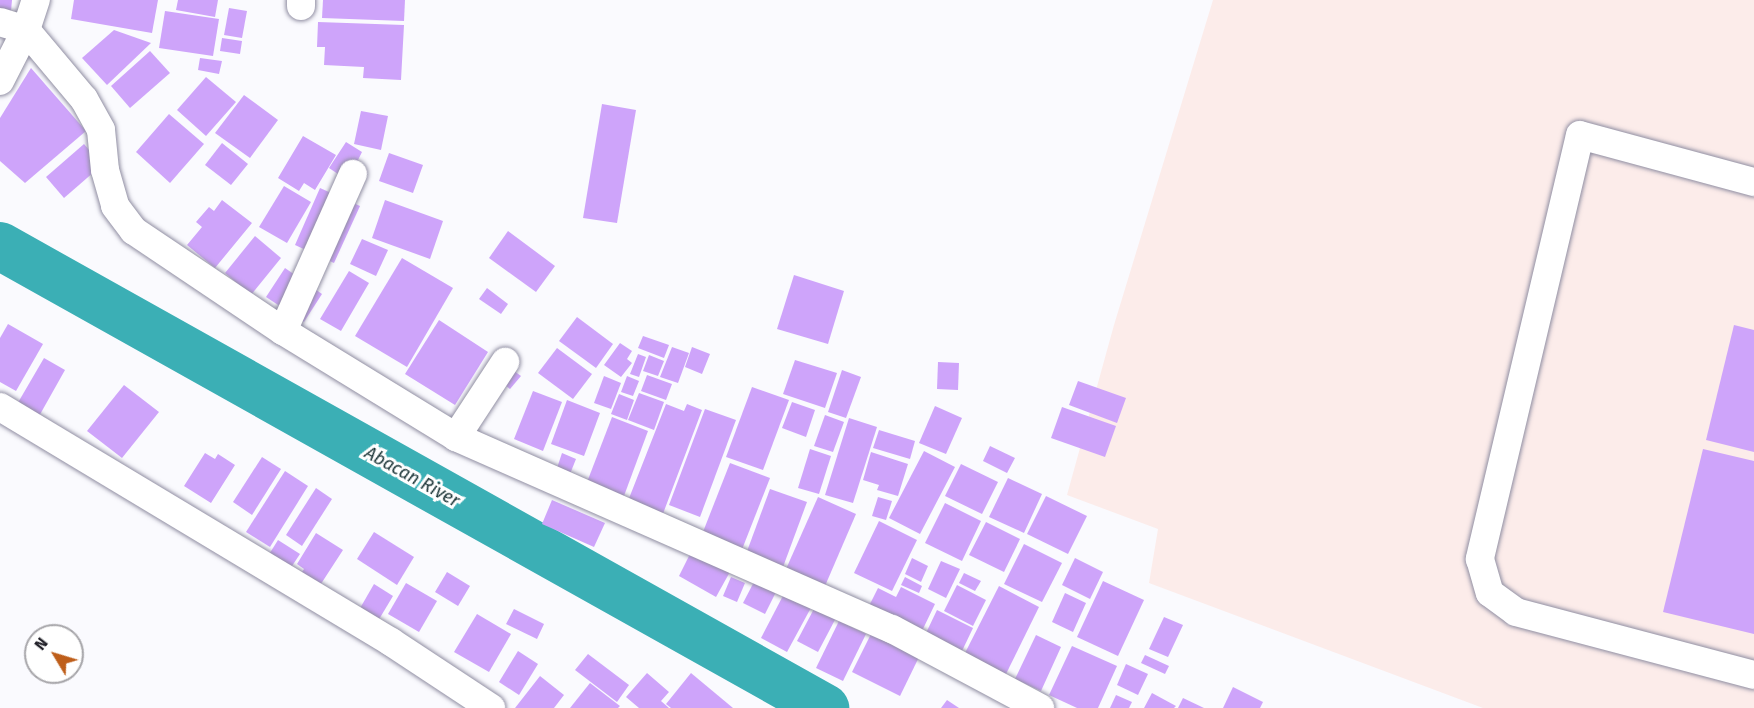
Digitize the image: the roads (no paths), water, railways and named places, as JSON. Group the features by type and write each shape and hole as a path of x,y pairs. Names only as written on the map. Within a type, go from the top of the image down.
{"street":[{"path":"0,81 13,26 36,0"},
{"path":"13,26 84,99 101,130 105,170 115,206 134,231 282,332 456,437 892,629 1040,708"},
{"path":"1754,182 1580,135 1480,559 1490,593 1516,612 1754,675"},
{"path":"282,332 353,174"},
{"path":"456,437 505,363"},
{"path":"0,407 391,642 491,708"}],"waterway":[{"name":"Abacan River","path":"0,246 825,708"}]}
